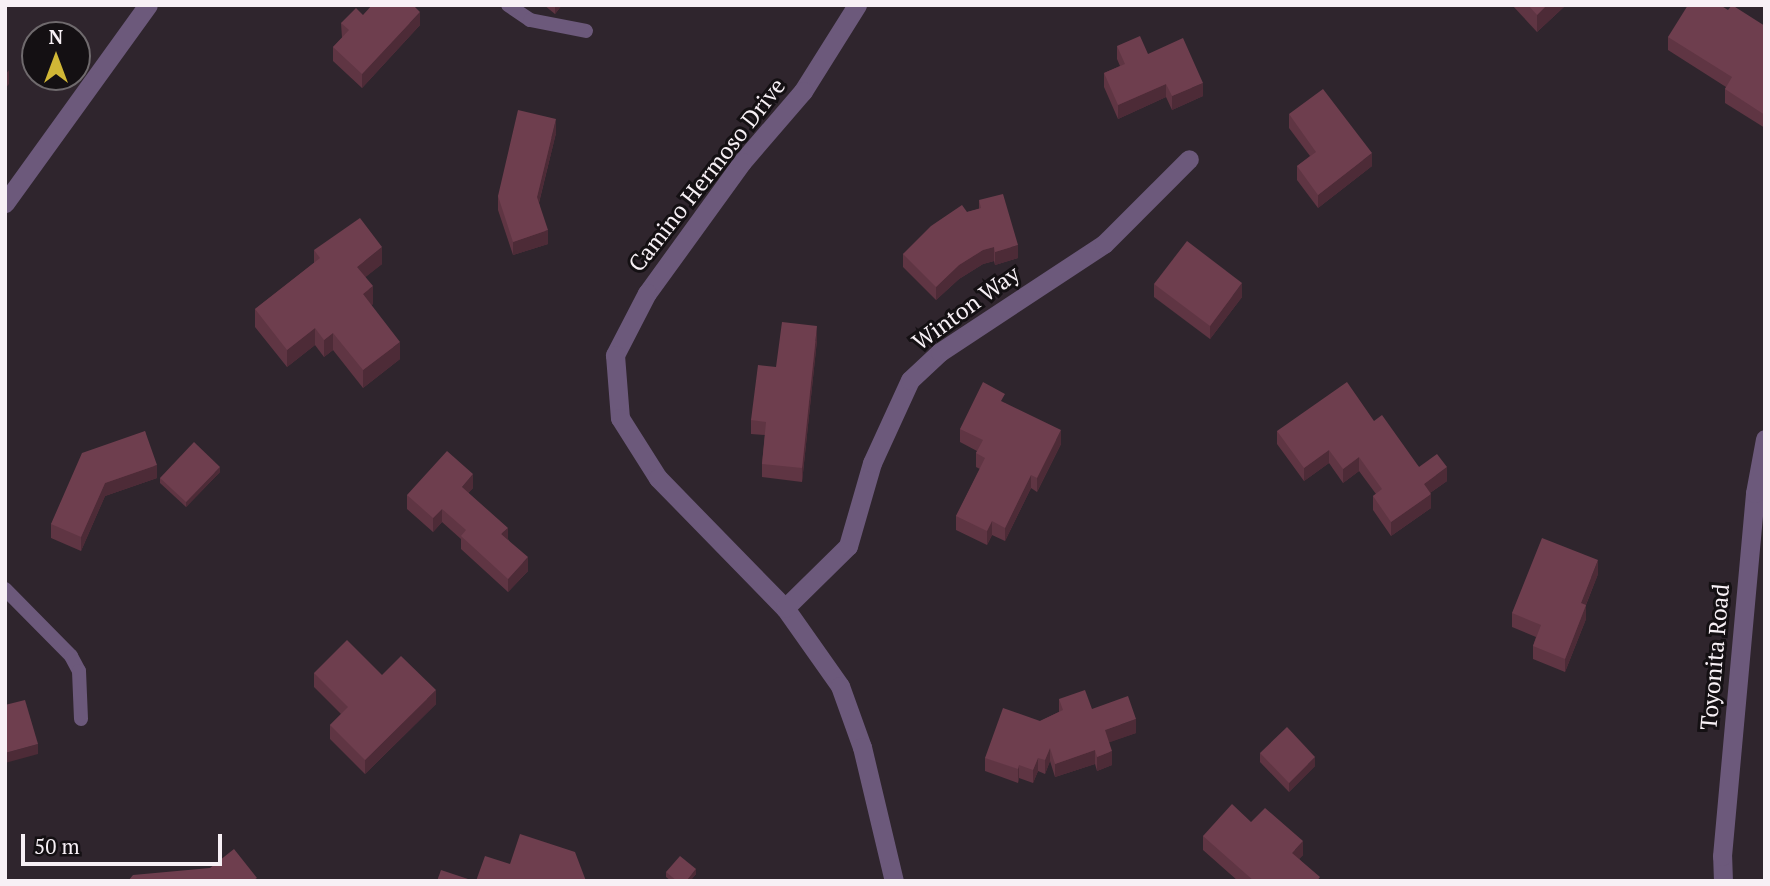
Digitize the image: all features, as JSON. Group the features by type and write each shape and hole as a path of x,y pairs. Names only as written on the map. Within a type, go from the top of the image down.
{"street":[{"path":"5,203 148,5"},
{"name":"Camino Hermoso Drive","path":"857,5 803,91 742,162 647,292 615,355 620,418 658,478 785,608 840,686 862,747 894,881"},
{"name":"Winton Way","path":"785,608 848,546 872,463 910,380 940,352 1104,244 1189,159"},
{"name":"Toyonita Road","path":"1723,881 1722,856 1755,493 1765,439"}],"lane":[{"path":"508,5 530,20 586,31"},
{"path":"5,589 71,656 79,671 81,719"}],"building":[{"path":"372,5 413,5 420,12 362,74 333,47 349,30 341,23 356,8 363,15"},
{"path":"1528,5 1547,5 1537,15"},
{"path":"1688,5 1720,5 1728,10 1732,5 1765,26 1765,115 1725,89 1732,77 1668,37"},
{"path":"1140,36 1148,54 1183,38 1203,83 1172,96 1166,84 1118,105 1104,73 1125,64 1117,46"},
{"path":"1323,89 1372,153 1318,195 1297,166 1316,152 1289,114"},
{"path":"518,110 556,119 537,197 548,230 513,242 498,196"},
{"path":"1003,194 1018,245 995,252 994,247 983,250 959,265 936,287 903,254 931,226 962,205 967,212 981,208 979,200"},
{"path":"360,218 382,247 357,267 373,286 363,294 400,342 363,370 333,333 324,340 315,328 287,350 255,309 320,258 314,250"},
{"path":"1187,241 1242,283 1210,326 1154,284"},
{"path":"782,322 817,326 802,468 762,464 766,422 751,420 758,365 776,367"},
{"path":"983,382 1005,394 1001,401 1061,430 1037,478 1031,475 1005,528 992,521 987,531 956,516 985,458 976,453 983,440 960,429"},
{"path":"1347,382 1374,421 1382,415 1419,467 1437,454 1447,467 1424,484 1431,494 1391,522 1373,496 1382,489 1359,457 1343,469 1329,450 1304,468 1277,431"},
{"path":"145,431 157,465 105,483 81,537 51,524 82,453"},
{"path":"194,442 220,467 186,502 160,478"},
{"path":"447,451 473,474 462,487 508,528 501,534 528,557 508,579 461,536 466,530 442,509 433,518 407,495"},
{"path":"1542,538 1598,560 1581,603 1586,605 1565,659 1533,646 1541,625 1512,613"},
{"path":"347,640 382,675 401,656 436,690 365,760 330,725 348,707 314,673"},
{"path":"1085,690 1092,709 1128,696 1136,719 1105,730 1112,751 1097,757 1095,750 1055,764 1050,748 1045,760 1038,758 1033,770 1019,765 1018,769 985,758 1003,708 1040,721 1063,710 1059,699"},
{"path":"25,700 38,744 5,753 5,705"},
{"path":"1287,727 1315,757 1289,783 1260,753"},
{"path":"1232,804 1251,822 1265,808 1303,841 1292,853 1320,877 1317,881 1254,881 1203,836"},
{"path":"520,834 575,852 586,881 476,881 485,856 510,864"},
{"path":"234,849 257,878 252,881 128,881 133,875 210,868"},
{"path":"680,856 696,869 686,881 677,881 666,872"},
{"path":"441,870 474,881 437,881"}]}
